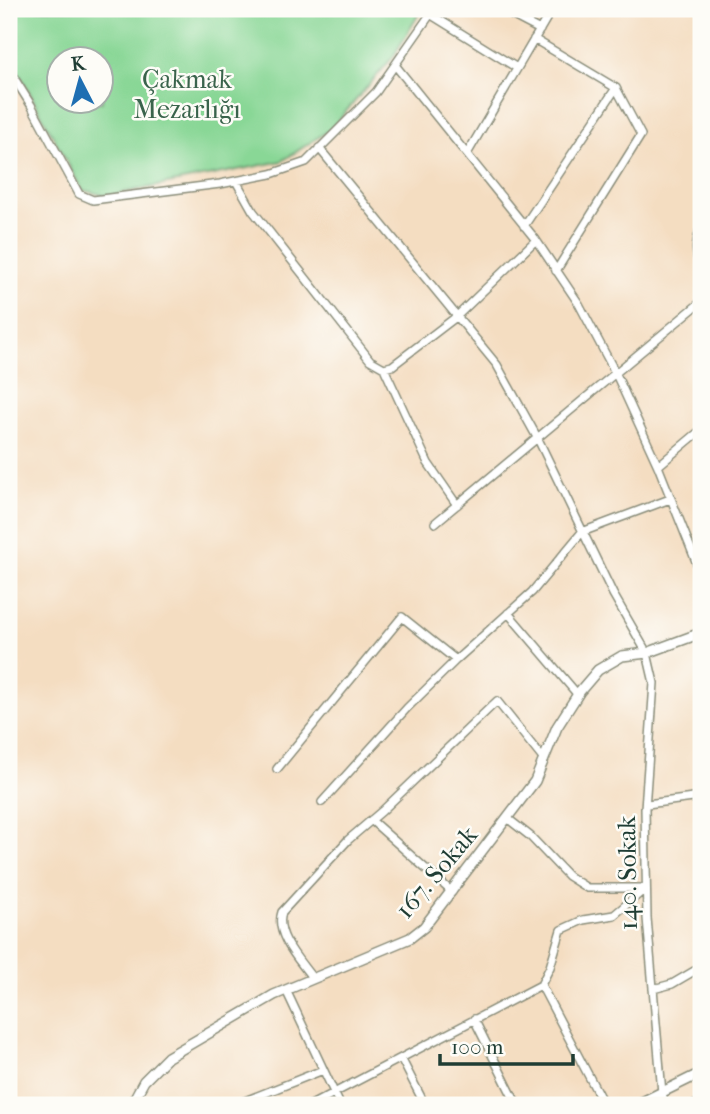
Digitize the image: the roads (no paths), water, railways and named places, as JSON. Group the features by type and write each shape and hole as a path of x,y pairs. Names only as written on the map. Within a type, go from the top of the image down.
{"street":[{"path":"500,9 540,30"},
{"path":"467,154 552,9"},
{"path":"9,70 79,194 93,200 220,184 271,174 306,162 376,92 432,11 517,68"},
{"path":"534,39 616,88 641,135 556,271"},
{"path":"395,65 536,240 579,304 616,374 658,466 701,574"},
{"path":"524,226 616,88"},
{"name":"140. Sokak","path":"319,148 497,365 538,439 613,594 647,653 654,683 647,804 646,888 665,1105"},
{"path":"236,181 253,211 370,360 384,368 428,463 457,505"},
{"path":"701,226 696,242 696,259 701,266"},
{"path":"384,368 392,366 456,317 536,240"},
{"path":"435,523 701,302"},
{"path":"658,466 701,430"},
{"path":"322,802 407,708 532,592 582,533 670,499"},
{"path":"694,551 701,545"},
{"path":"508,613 578,695"},
{"path":"277,769 402,617 456,660"},
{"name":"167. Sokak","path":"131,1105 144,1081 168,1057 286,990 410,937 424,928 535,781 557,727 598,670 622,656 647,653 701,633"},
{"path":"313,979 291,950 280,918 282,912 348,840 497,701 544,760"},
{"path":"647,804 701,797"},
{"path":"507,818 530,836 568,876 587,888 646,888"},
{"path":"372,820 452,892"},
{"path":"311,1105 541,985 550,967 561,930 583,920 614,915 646,888"},
{"path":"653,989 672,984 701,967"},
{"path":"541,985 604,1105"},
{"path":"286,990 340,1105"},
{"path":"474,1020 517,1105"},
{"path":"401,1058 425,1105"},
{"path":"236,1105 323,1070"},
{"path":"636,1105 701,1073"},
{"path":"694,1105 701,1101"}],"park label":[{"name":"Çakmak Mezarlığı","path":"187,94"}]}
